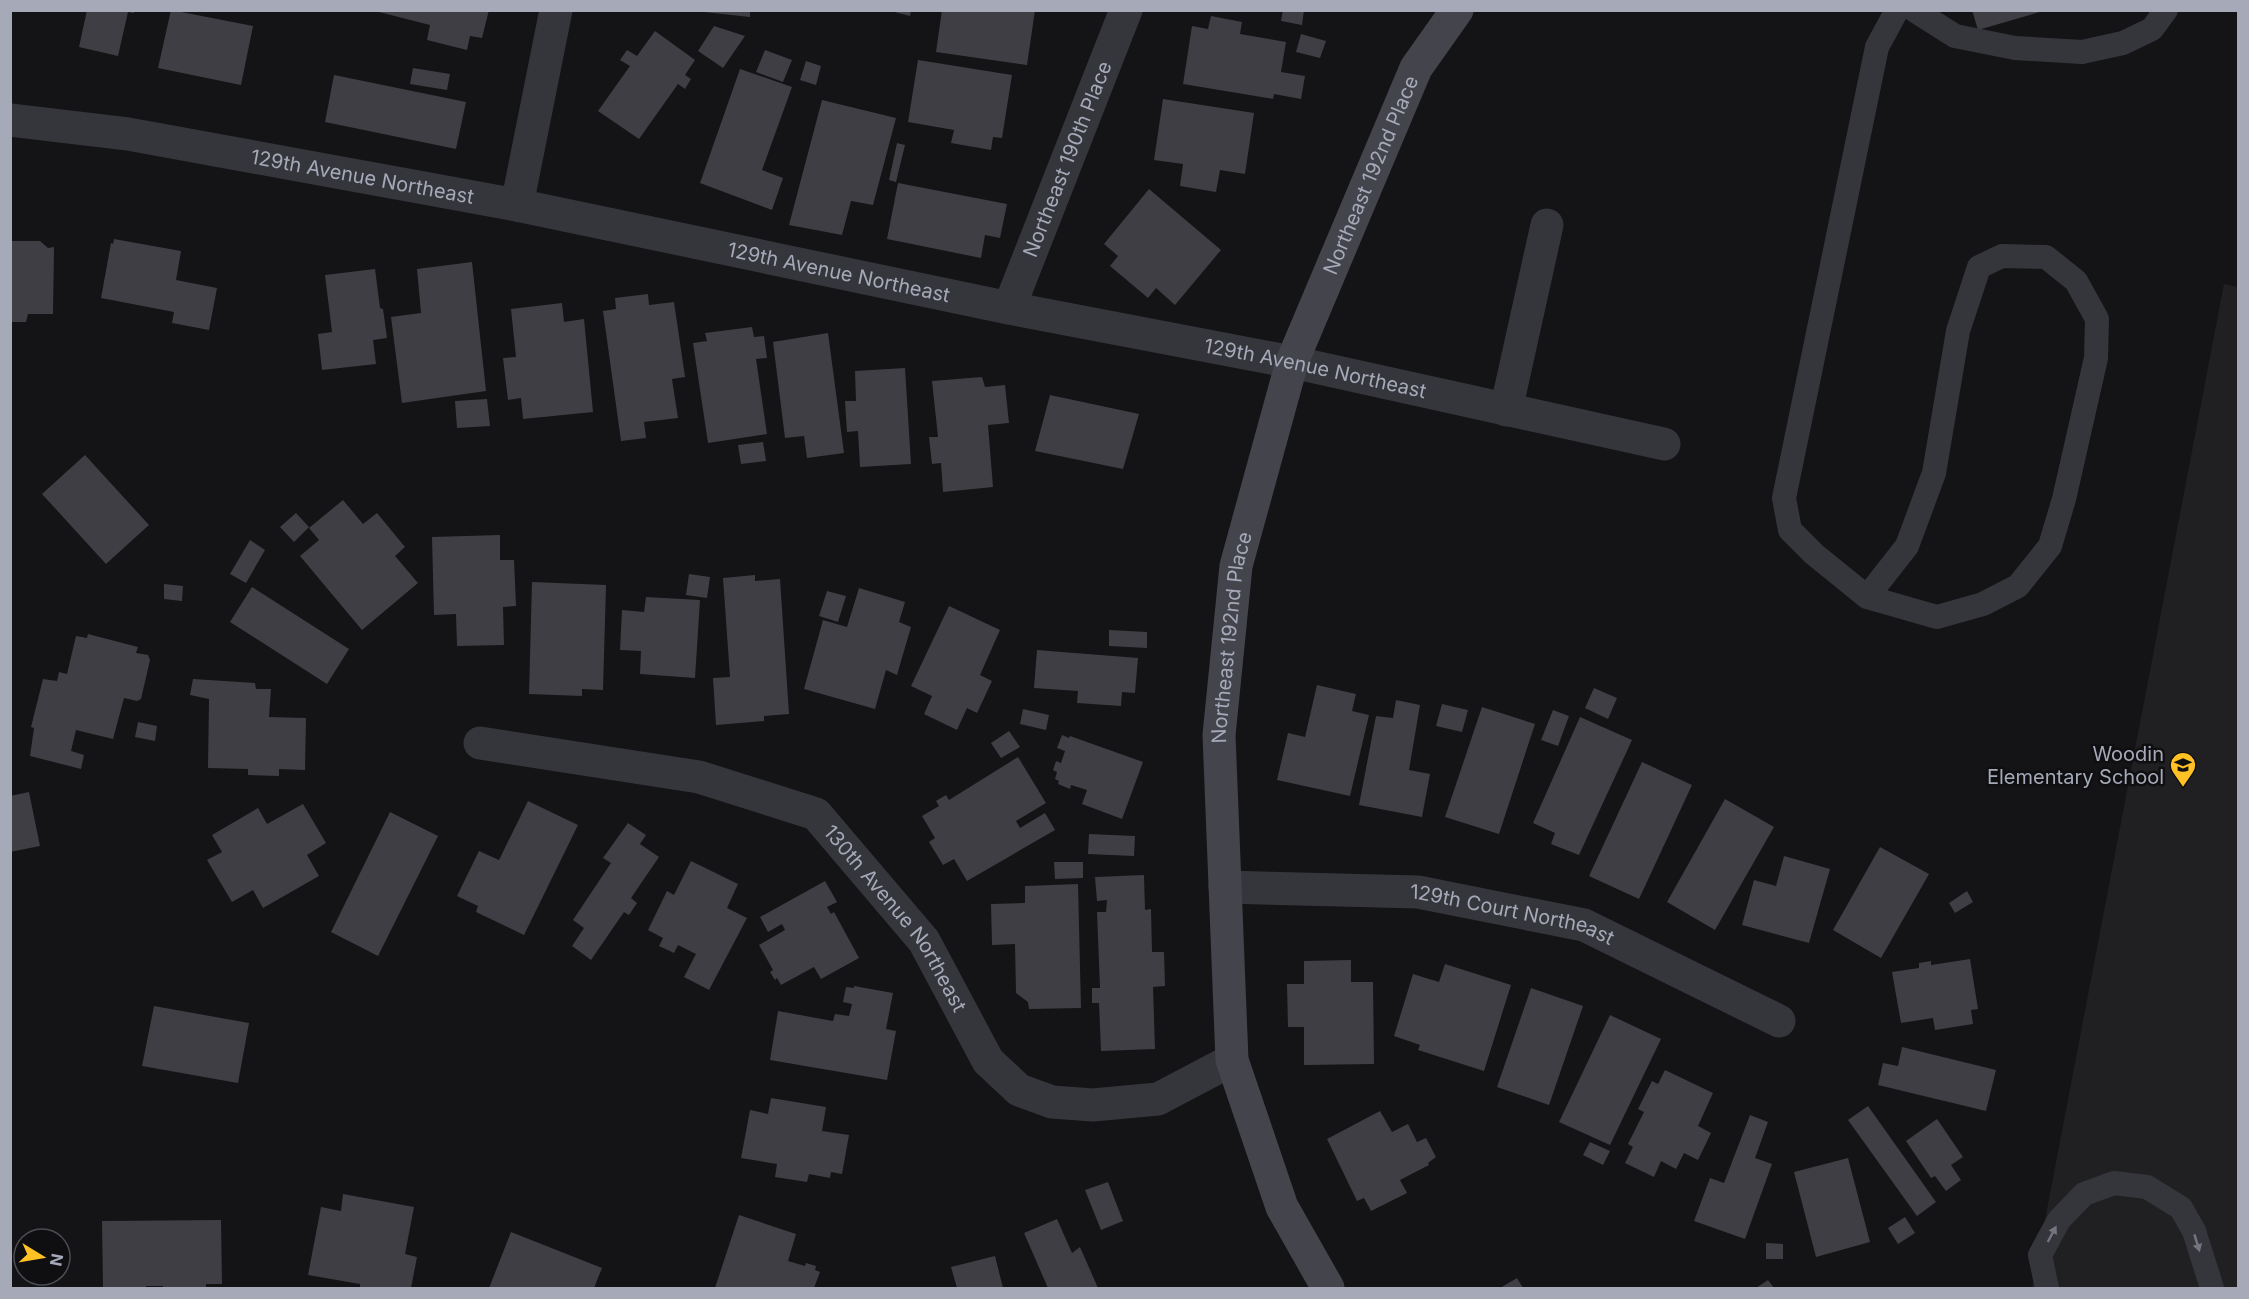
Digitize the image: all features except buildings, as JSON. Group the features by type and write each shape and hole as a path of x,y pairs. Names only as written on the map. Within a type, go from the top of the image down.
{"main road":[{"name":"Northeast 192nd Place","path":"1328,1288 1282,1207 1232,1060 1219,735 1236,566 1292,362 1416,68 1457,10"}],"street":[{"path":"517,205 556,10"},
{"name":"Northeast 190th Place","path":"1009,308 1126,10"},
{"name":"129th Avenue Northeast","path":"10,120 128,134 517,205 1009,308 1292,362 1664,444"},
{"path":"1506,410 1547,225"},
{"name":"130th Avenue Northeast","path":"480,743 699,777 816,814 924,941 988,1061 1019,1090 1052,1102 1083,1104 1158,1099 1232,1060"},
{"name":"129th Court Northeast","path":"1225,887 1418,892 1584,925 1779,1021"}],"lane":[{"path":"1867,597 1907,546 1934,472 1958,331 1979,267 2002,256 2046,257 2076,281 2097,319 2096,358 2064,499 2050,546 2018,586 1983,604 1937,616 1867,597 1814,554 1790,530 1784,498 1877,47 1897,10"},
{"path":"1914,10 1955,36 2016,48 2082,52 2123,43 2152,29 2166,10"},
{"path":"2047,1288 2040,1255 2060,1220 2084,1194 2114,1183 2147,1187 2181,1208 2194,1231 2212,1288"}],"shaded area":[{"name":"Woodin Elementary School","path":"2224,284 2238,287 2238,1288 2032,1288"}],"place":[{"name":"Woodin Elementary School","path":"2183,788"}]}
